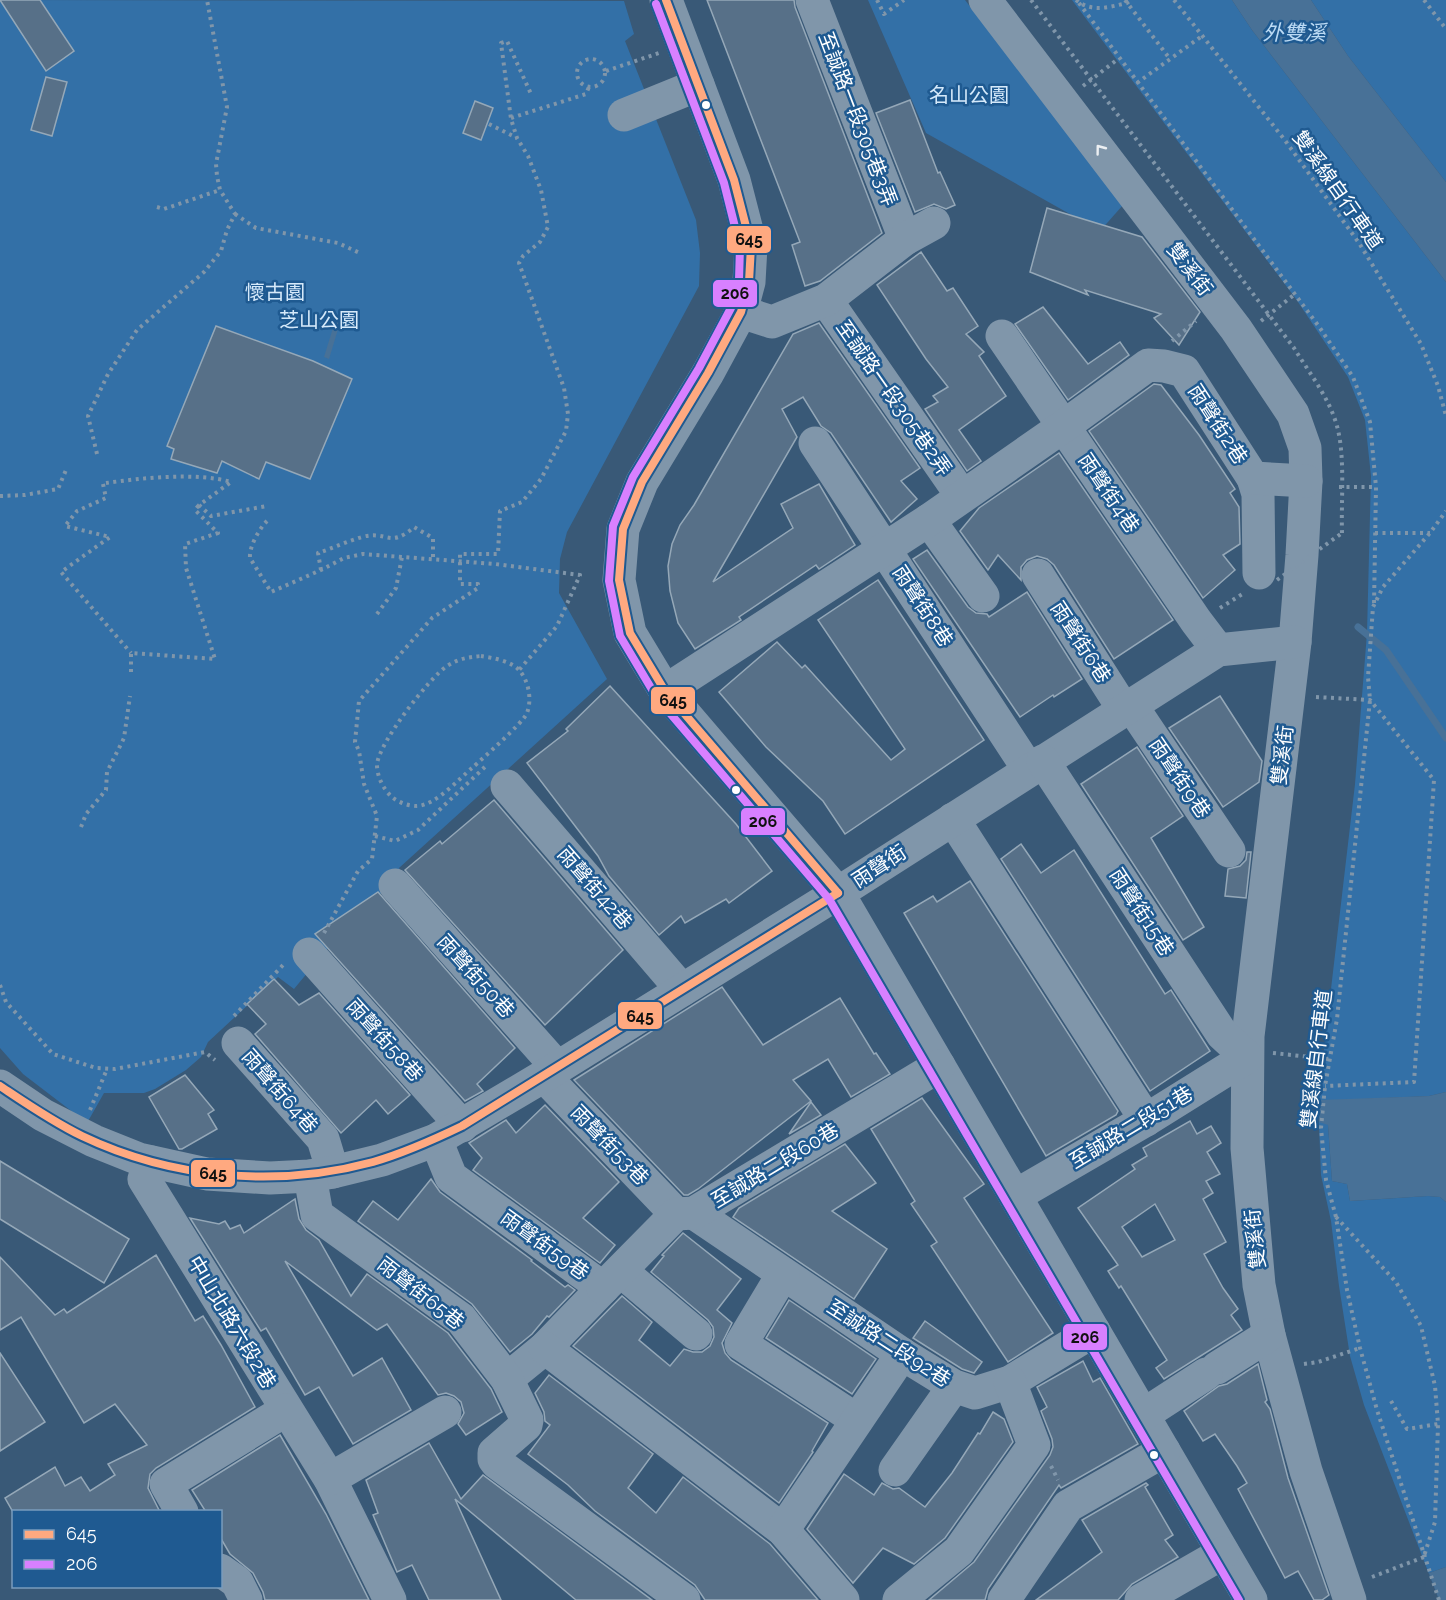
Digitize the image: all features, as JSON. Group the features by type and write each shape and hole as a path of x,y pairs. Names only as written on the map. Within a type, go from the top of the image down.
{"street":[{"path":"666,0 734,180 751,246 749,282 741,312 708,373 642,482 623,529 619,580 630,633 665,691 838,893 1251,1600"},
{"name":"至誠路一段305巷3弄","path":"812,0 904,238"},
{"name":"雙溪街","path":"985,0 1236,329 1293,414 1305,448 1306,480 1295,642 1247,1057 1247,1148 1259,1285 1269,1335 1306,1471 1350,1600"},
{"path":"624,115 698,85"},
{"path":"741,312 772,322 826,300 904,238 934,223"},
{"name":"至誠路一段305巷2弄","path":"826,300 962,496"},
{"name":"雨聲街4巷","path":"1002,336 1218,650"},
{"name":"雨聲街2巷","path":"1064,426 1148,365 1184,371 1253,478 1258,494 1268,577"},
{"path":"665,691 929,520 1064,426"},
{"name":"雨聲街8巷","path":"815,443 1036,766"},
{"name":"雨聲街2巷","path":"1253,478 1306,480"},
{"path":"929,520 983,596"},
{"name":"雨聲街6巷","path":"1038,575 1128,707"},
{"name":"雨聲街","path":"0,1086 43,1115 94,1141 151,1162 207,1174 270,1178 322,1174 382,1160 449,1133 550,1072 838,893 1218,650 1295,642"},
{"name":"雨聲街9巷","path":"1128,707 1229,851"},
{"name":"雨聲街15巷","path":"1036,766 1222,1034 1247,1057"},
{"name":"雨聲街42巷","path":"498,774 682,990"},
{"path":"953,819 1146,1120"},
{"name":"雨聲街50巷","path":"394,885 550,1072"},
{"name":"雨聲街58巷","path":"304,951 449,1133"},
{"name":"雨聲街64巷","path":"225,1048 323,1139 322,1174"},
{"name":"至誠路二段51巷","path":"1015,1196 1146,1120 1247,1057"},
{"name":"至誠路二段60巷","path":"612,1280 685,1214 939,1066"},
{"name":"雨聲街53巷","path":"550,1072 685,1214"},
{"name":"雨聲街59巷","path":"449,1133 451,1177 612,1280 545,1348 507,1379"},
{"name":"中山北路六段2巷","path":"151,1162 144,1179 330,1479 390,1600"},
{"name":"雨聲街65巷","path":"322,1174 317,1215 461,1319 507,1379 525,1415 526,1425 494,1453 497,1463 684,1600"},
{"name":"至誠路二段92巷","path":"685,1214 783,1274 954,1386 975,1393 1010,1382 1094,1330"},
{"path":"783,1274 741,1344 857,1420"},
{"path":"612,1280 696,1334"},
{"path":"1143,1414 1269,1335"},
{"path":"545,1348 783,1530 843,1600"},
{"path":"783,1530 902,1353"},
{"path":"899,1600 959,1551 1034,1445 1010,1382"},
{"path":"895,1470 954,1386"},
{"path":"181,1510 166,1484 286,1410"},
{"path":"330,1479 445,1412"},
{"path":"1004,1600 1068,1506 1164,1451"},
{"path":"1141,1600 1223,1553"}],"path":[{"path":"207,0 227,107 216,164 220,190 235,214 256,228 338,243 362,254"},
{"path":"877,0 884,14 904,0"},
{"name":"雙溪線自行車道","path":"1174,0 1284,139 1359,243 1421,344 1438,386 1446,416"},
{"path":"1424,0 1446,29"},
{"path":"1077,1 1099,10 1127,1 1170,59"},
{"path":"1077,1 1295,294 1353,377 1370,422 1376,487 1374,607"},
{"path":"1137,83 1203,36"},
{"path":"0,985 6,1002 53,1054 96,1068 115,1069 225,1048 304,951 324,932 358,871 372,859 377,816 364,784 359,751 355,742 359,701 432,618 478,588 478,584 460,584 460,554 498,554 500,511 522,502 541,479 566,431 568,414 564,388 519,263 523,256 540,242 548,226 541,190 511,118 501,43 507,41 531,94"},
{"path":"606,71 683,45"},
{"path":"511,118 586,94 590,87 601,83 606,71 604,65 593,58 582,62 577,74 579,80 590,87"},
{"path":"1091,79 1119,59"},
{"path":"489,124 518,138"},
{"path":"157,207 164,209 220,190"},
{"path":"97,454 88,416 108,374 137,330 204,272 221,251 227,230 235,214"},
{"path":"1269,315 1295,294"},
{"path":"0,496 25,495 58,489 66,470"},
{"path":"131,653 215,659 186,568 185,544 218,533 195,510 231,482 217,478 197,477 105,483 106,498 77,511 65,526 110,537 61,572 131,653 131,672"},
{"path":"1341,487 1376,487"},
{"path":"199,505 211,516 267,506"},
{"name":"雙溪線自行車道","path":"1424,1557 1435,1522 1438,1424 1435,1386 1421,1326 1396,1281 1336,1217 1326,1180 1321,1128 1325,1086 1337,1019 1370,700 1368,676 1374,607 1383,587 1446,511"},
{"path":"267,521 262,526 249,553 271,592 344,558 363,554 460,561 580,575 557,626 519,670"},
{"path":"321,570 318,553 362,537 378,535 390,538 403,537 414,527 433,538 433,560"},
{"path":"1268,577 1342,533"},
{"path":"1375,533 1430,533"},
{"path":"377,614 396,588 402,557"},
{"path":"481,656 499,660 519,670 530,694 526,714 485,757 438,797 417,806 398,802 388,793 380,780 377,764 382,747 420,693 445,667 460,659 481,656"},
{"path":"81,827 86,814 106,790 107,772 124,738 130,696"},
{"path":"1325,1086 1414,1082 1434,780 1370,700 1327,698"},
{"path":"375,836 395,842 417,830 498,774"},
{"path":"1291,1055 1329,1059"},
{"path":"87,1116 107,1069"},
{"path":"1336,1217 1347,1290 1360,1348 1438,1600"},
{"path":"1318,1362 1360,1348"},
{"path":"1391,1401 1407,1429 1438,1424"},
{"path":"1034,1445 1044,1451 1067,1497 1068,1506"},
{"path":"1384,1572 1424,1557"}],"green space":[{"name":"芝山公園","path":"0,0 624,1 634,34 625,41 696,220 700,253 699,286 567,532 560,559 559,593 607,679 399,868 402,873 346,926 294,989 278,977 208,1042 201,1057 186,1070 144,1093 104,1093 87,1123 23,1074 0,1048"},
{"name":"名山公園","path":"868,0 965,0 1123,205 1100,231 926,133"},
{"path":"1072,0 1232,0 1252,30 1446,282 1446,1092 1429,1096 1319,1101 1328,1125 1332,1181 1347,1184 1350,1201 1428,1196 1440,1197 1446,1202 1446,1567 1429,1573 1439,1600 1364,1405 1350,1356 1331,1221 1321,1175 1318,1100 1355,784 1367,633 1371,476 1365,420 1348,377 1296,299"},
{"path":"1311,0 1446,0 1446,182 1348,56"}],"water":[{"name":"外雙溪","path":"1232,0 1311,0 1348,56 1446,182 1446,282 1252,30"},
{"path":"337,315 342,316 329,359 324,357"},
{"path":"1446,1092 1446,1202 1440,1197 1428,1196 1350,1201 1347,1184 1332,1181 1328,1125 1319,1122 1319,1100 1429,1096"},
{"path":"1446,1567 1446,1600 1439,1600 1429,1573"}],"building":[{"path":"0,0 40,0 74,51 46,71"},
{"path":"707,0 794,0 882,233 820,281 805,286 792,245 800,242"},
{"path":"46,77 67,82 52,136 31,130"},
{"path":"910,100 938,173 940,172 955,205 946,209 934,204 915,212 876,113"},
{"path":"475,101 493,108 481,140 463,133"},
{"path":"1047,208 1142,237 1200,312 1179,345 1154,318 1161,314 1085,290 1088,295 1030,272"},
{"path":"921,252 947,291 953,288 978,326 966,334 984,352 979,356 1006,396 959,430 981,461 967,471 925,409 938,402 933,396 948,387 926,359 877,285"},
{"path":"1043,307 1088,364 1120,342 1129,355 1068,400 1015,324"},
{"path":"819,323 920,468 901,481 917,499 891,522 831,433 821,426 803,397 782,409 797,437 713,582 793,528 781,504 819,484 855,545 819,569 816,565 739,617 741,620 695,649 678,623 670,591 668,566 672,544 680,525 694,505 793,334"},
{"path":"216,326 313,361 352,379 310,479 266,462 259,479 222,461 217,473 171,459 174,449 167,446"},
{"path":"1154,384 1161,385 1199,435 1235,489 1230,493 1239,507 1240,544 1223,555 1235,570 1203,598 1089,431"},
{"path":"1059,453 1173,620 1114,659 1054,565 1047,559 1037,556 1027,560 1021,567 1021,580 998,555 988,570 960,531 979,508"},
{"path":"927,550 968,607 976,613 987,614 989,617 1027,592 1082,679 1020,717 913,559"},
{"path":"878,580 984,740 845,834 823,801 766,747 719,692 777,642 802,668 805,665 891,760 905,749 818,620"},
{"path":"610,686 736,824 772,871 729,903 726,899 685,923 681,916 659,935 609,876 598,856 527,763 568,731 566,729"},
{"path":"1220,696 1262,761 1259,782 1223,807 1169,728"},
{"path":"1137,747 1183,816 1151,838 1204,927 1183,940 1081,784"},
{"path":"494,800 623,950 545,1025 405,870 440,841 442,844"},
{"path":"1021,844 1041,873 1074,850 1165,994 1171,990 1210,1051 1150,1091 1001,859"},
{"path":"1247,852 1251,852 1246,898 1225,896 1228,869 1240,866 1246,860"},
{"path":"970,881 1118,1111 1116,1115 1046,1156 904,913 933,896 937,902"},
{"path":"378,892 515,1048 477,1084 483,1091 465,1101 315,934"},
{"path":"274,979 299,1005 319,993 410,1095 388,1114 376,1100 341,1133 255,1034 266,1024 247,1004"},
{"path":"722,987 763,1045 840,998 874,1054 876,1053 890,1074 851,1097 828,1059 793,1080 811,1101 698,1189 684,1195 574,1080"},
{"path":"185,1075 214,1110 208,1114 217,1129 179,1149 149,1097"},
{"path":"922,1098 984,1184 964,1198 1053,1333 1008,1362 931,1246 937,1242 911,1204 915,1201 871,1129"},
{"path":"811,1102 821,1115 789,1134"},
{"path":"545,1105 619,1182 583,1218 615,1245 600,1263 473,1170 482,1158 469,1143 506,1120 516,1133"},
{"path":"1190,1121 1197,1134 1211,1126 1221,1143 1207,1152 1220,1174 1206,1181 1213,1193 1203,1199 1226,1242 1204,1254 1238,1309 1231,1315 1242,1330 1164,1379 1156,1368 1167,1360 1121,1286 1119,1288 1108,1271 1118,1265 1078,1208 1135,1169 1132,1165 1147,1156 1143,1148","holes":["1155,1204 1175,1240 1142,1257 1122,1227"]},
{"path":"845,1144 876,1183 832,1211 887,1249 854,1299 733,1217 739,1208"},
{"path":"0,1161 129,1239 104,1283 0,1219"},
{"path":"431,1179 440,1192 565,1287 568,1285 575,1290 549,1317 547,1316 532,1334 510,1352 472,1304 358,1221 373,1201 398,1220"},
{"path":"295,1199 299,1219 306,1230 319,1240 351,1296 367,1274 448,1333 491,1389 502,1412 466,1435 458,1424 464,1413 461,1402 446,1393 438,1395 387,1324 377,1330 285,1261 353,1376 382,1358 411,1410 353,1444 319,1387 305,1395 266,1328 261,1331 190,1218 219,1224 225,1221 230,1229 240,1225 244,1233"},
{"path":"683,1233 741,1279 717,1310 732,1323 722,1343 725,1353 731,1360 828,1423 813,1452 779,1503 573,1346 622,1296 652,1322 639,1340 670,1366 684,1349 702,1352 710,1346 714,1337 713,1327 708,1320 651,1272 664,1256 662,1255"},
{"path":"156,1255 195,1321 203,1316 255,1407 156,1468 150,1474 148,1488 159,1510 12,1510 5,1498 55,1467 65,1486 81,1477 90,1491 115,1475 108,1464 147,1445 115,1404 84,1423 21,1317 0,1330 0,1257 55,1315 64,1309 67,1313"},
{"path":"789,1300 876,1359 852,1394 766,1338"},
{"path":"925,1321 982,1362 974,1373 962,1369 913,1338"},
{"path":"0,1353 45,1422 0,1451"},
{"path":"1083,1361 1093,1382 1100,1378 1138,1444 1061,1488 1059,1485 988,1589 985,1600 929,1600 974,1562 1050,1455 1053,1447 1052,1439 1041,1411 1047,1407 1037,1387"},
{"path":"1258,1364 1267,1400 1265,1402 1270,1409 1288,1478 1329,1595 1322,1600 1314,1600 1298,1571 1285,1578 1238,1489 1247,1483 1237,1466 1215,1434 1203,1441 1184,1411 1219,1386 1227,1384"},
{"path":"549,1375 653,1454 628,1488 656,1513 683,1477 770,1544 818,1600 705,1600 695,1585 595,1511 568,1485 528,1454 550,1425 545,1421 544,1412 535,1393"},
{"path":"993,1412 1004,1419 1013,1442 945,1538 914,1564 883,1548 853,1583 807,1529 844,1474 874,1495 882,1483 893,1489 899,1488 925,1507 952,1473 978,1433 980,1434"},
{"path":"280,1435 326,1514 369,1600 265,1600 253,1573 230,1554 222,1540 222,1510 205,1510 192,1490"},
{"path":"429,1443 461,1499 483,1475 652,1600 576,1600 455,1499 501,1600 429,1600 412,1565 397,1572 373,1515 378,1513 366,1480"},
{"path":"1146,1483 1148,1485 1145,1487 1173,1535 1165,1540 1178,1557 1132,1584 1118,1600 1036,1600 1102,1552 1082,1520"}],"waterway":[{"path":"1358,627 1386,650 1446,738"}],"transit line":[{"name":"645","path":"666,0 734,180 751,246 749,282 741,312 708,373 642,482 623,529 619,580 630,633 665,691 838,893"},
{"name":"206","path":"656,4 724,183 740,247 739,280 731,308 699,368 633,477 613,526 609,581 620,636 657,698 829,899 1239,1600"},
{"name":"645","path":"0,1086 50,1119 82,1136 116,1151 188,1170 262,1177 300,1175 373,1162 396,1155 462,1126 838,893"}],"park label":[{"name":"懷古園","path":"275,292"}]}
